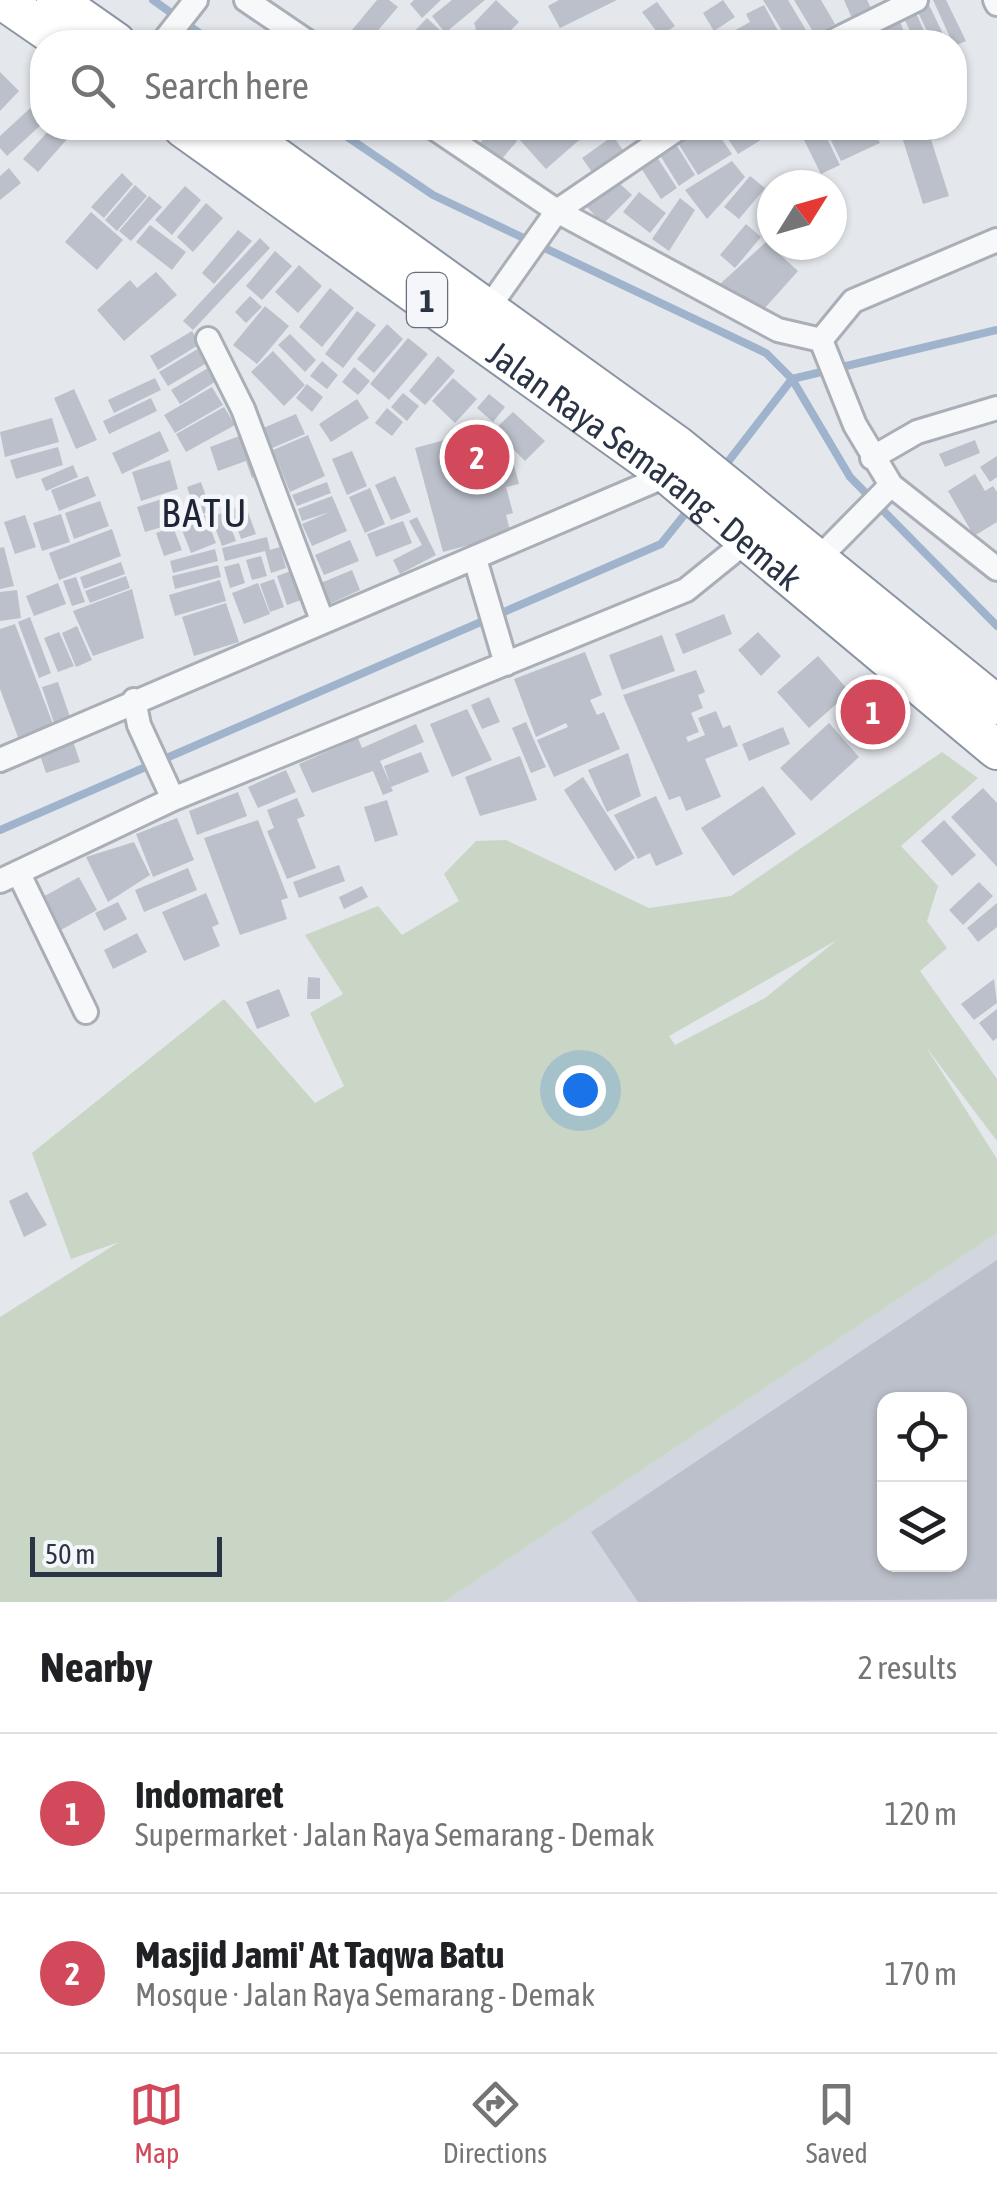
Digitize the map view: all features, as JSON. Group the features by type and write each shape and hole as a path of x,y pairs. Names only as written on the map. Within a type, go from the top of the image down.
{"highway":[{"path":"2,0 45,30"},
{"path":"56,0 99,30"},
{"name":"Jalan Raya Semarang - Demak","path":"201,140 673,460"},
{"name":"Jalan Raya Semarang - Demak","path":"255,140 498,294 673,460 997,750"},
{"name":"Jalan Raya Semarang - Demak","path":"748,526 825,553 997,705"}],"street":[{"path":"172,30 196,0"},
{"path":"246,0 290,30"},
{"path":"855,30 916,0"},
{"path":"451,140 554,215 778,330 821,340"},
{"path":"498,294 554,215 662,140"},
{"path":"821,340 853,301 997,240"},
{"path":"208,339 244,409 322,620"},
{"path":"821,340 855,425 889,488 997,569"},
{"path":"872,458 917,432 997,408"},
{"path":"0,760 322,620 477,565 673,460"},
{"path":"825,553 889,488"},
{"path":"86,1012 10,878 171,796 504,658 686,590 748,526"},
{"path":"477,565 504,658"},
{"path":"134,700 139,725 171,796"}],"shaded area":[{"path":"997,1233 997,1602 444,1602"}],"green space":[{"path":"942,752 978,778 901,846 938,886 927,921 947,948 920,971 997,1079 997,1141 926,1047 997,1159 997,1233 444,1602 0,1602 0,1317 119,1242 71,1259 32,1153 224,999 315,1103 344,1086 310,1013 343,994 305,935 378,906 402,935 459,901 444,874 476,841 506,840 649,908 731,896","holes":["837,940 765,998 675,1045 669,1036"]}],"building":[{"path":"377,0 389,0 398,7 378,30 352,30"},
{"path":"414,0 441,0 422,18 410,4"},
{"path":"452,0 485,0 449,30 443,30 432,16"},
{"path":"496,0 519,22 511,30 475,30 474,23"},
{"path":"559,0 617,0 560,28 548,6"},
{"path":"723,0 735,17 713,30 703,13"},
{"path":"763,0 788,0 806,30 782,30"},
{"path":"794,0 821,0 835,24 824,30 812,30"},
{"path":"844,0 867,0 874,14 854,23"},
{"path":"933,0 946,0 961,30 947,30"},
{"path":"657,2 675,26 656,30 642,12"},
{"path":"764,5 778,30 736,30 750,22 746,14"},
{"path":"929,5 941,30 926,30 917,10"},
{"path":"916,13 924,30 910,30 904,18"},
{"path":"427,18 440,30 416,30"},
{"path":"899,19 903,30 873,30"},
{"path":"0,72 19,91 0,111"},
{"path":"30,108 30,135 7,156 0,148 0,136"},
{"path":"40,140 66,140 38,172 23,159"},
{"path":"483,140 517,141 496,166 475,149"},
{"path":"520,140 579,140 546,169"},
{"path":"607,140 616,140 625,153 594,175 582,158"},
{"path":"676,140 722,140 732,154 698,175"},
{"path":"729,140 761,140 738,154"},
{"path":"804,140 828,140 840,165 819,170"},
{"path":"831,140 880,143 841,161"},
{"path":"903,140 931,140 949,196 923,204"},
{"path":"674,141 695,175 679,186 658,152"},
{"path":"655,154 677,188 661,199 639,165"},
{"path":"732,161 745,177 707,219 685,190"},
{"path":"9,168 21,183 0,200 0,176"},
{"path":"122,173 133,184 104,218 91,207"},
{"path":"750,176 757,182 757,198 739,219 724,207"},
{"path":"615,179 632,195 603,224 587,207"},
{"path":"135,185 147,196 117,231 105,220"},
{"path":"185,186 201,200 172,235 155,220"},
{"path":"639,192 666,213 650,233 623,212"},
{"path":"149,196 162,207 131,241 119,231"},
{"path":"680,198 695,210 669,251 652,239"},
{"path":"206,203 223,218 193,252 177,237"},
{"path":"91,212 123,240 97,270 65,242"},
{"path":"746,224 757,234 757,242 735,268 720,255"},
{"path":"150,225 186,252 172,270 136,242"},
{"path":"238,230 252,241 214,284 202,273"},
{"path":"260,238 270,248 193,330 183,321"},
{"path":"757,250 757,260 786,260 798,271 764,309 719,285"},
{"path":"275,251 292,266 262,300 246,286"},
{"path":"299,265 322,286 298,313 275,292"},
{"path":"156,272 177,295 124,341 97,310 130,280 137,288"},
{"path":"330,288 354,308 322,347 299,327"},
{"path":"250,296 262,307 246,323 235,312"},
{"path":"265,306 289,326 257,364 233,345"},
{"path":"357,311 376,325 343,368 325,354"},
{"path":"387,324 403,339 374,373 357,359"},
{"path":"192,331 200,344 158,370 150,356"},
{"path":"290,334 316,360 305,372 278,345"},
{"path":"408,338 428,354 389,400 370,384"},
{"path":"201,347 210,361 168,386 159,372"},
{"path":"273,351 305,385 284,406 251,372"},
{"path":"438,356 455,371 425,405 409,391"},
{"path":"322,361 338,375 327,389 310,376"},
{"path":"213,365 221,378 180,404 171,390"},
{"path":"354,367 370,381 358,395 342,382"},
{"path":"155,378 161,390 114,413 108,400"},
{"path":"453,378 477,399 455,423 432,401"},
{"path":"307,384 323,397 312,412 296,398"},
{"path":"212,387 223,405 175,433 164,415"},
{"path":"74,389 97,440 76,449 54,398"},
{"path":"403,393 419,406 407,421 391,407"},
{"path":"489,394 505,407 493,422 477,408"},
{"path":"151,398 157,411 109,434 103,421"},
{"path":"357,399 369,418 331,442 319,424"},
{"path":"224,407 235,425 186,452 176,434"},
{"path":"387,408 403,422 392,436 375,423"},
{"path":"513,412 545,441 525,461 494,430"},
{"path":"296,414 305,434 270,449 261,429"},
{"path":"52,418 59,442 5,457 0,432"},
{"path":"490,428 496,454 510,451 519,484 506,487 513,513 506,515 511,534 443,552 415,448"},
{"path":"160,431 169,451 122,474 112,453"},
{"path":"250,432 264,473 252,478 246,461 218,471 210,447"},
{"path":"308,435 325,476 290,492 273,450"},
{"path":"975,440 980,453 945,467 939,454"},
{"path":"58,447 63,465 16,479 10,460"},
{"path":"352,451 367,486 347,495 332,459"},
{"path":"997,456 997,477 990,482 980,467"},
{"path":"170,460 178,489 141,501 132,472"},
{"path":"73,465 78,477 46,491 41,479"},
{"path":"975,474 985,491 993,486 997,492 997,522 974,536 948,491"},
{"path":"88,476 96,496 59,511 51,490"},
{"path":"395,476 411,512 391,520 375,485"},
{"path":"201,482 211,511 197,516 187,487"},
{"path":"327,482 331,493 297,506 292,495"},
{"path":"370,488 385,524 365,533 349,497"},
{"path":"174,495 182,521 145,532 137,507"},
{"path":"332,496 347,531 312,546 302,524 330,512 302,521 298,509"},
{"path":"100,501 109,526 74,539 65,513"},
{"path":"245,504 256,534 241,539 231,509"},
{"path":"225,512 236,541 222,546 211,517"},
{"path":"61,514 70,542 42,551 33,523"},
{"path":"25,515 36,547 15,554 4,522"},
{"path":"205,515 216,543 191,553 180,525"},
{"path":"417,517 436,555 400,574 393,560 422,545 409,521"},
{"path":"403,521 412,543 376,557 367,534"},
{"path":"173,527 182,550 164,556 156,533"},
{"path":"112,529 121,556 59,580 49,553"},
{"path":"267,537 270,550 280,547 286,568 271,573 265,551 225,561 222,548"},
{"path":"350,540 359,561 324,575 315,555"},
{"path":"4,547 14,586 0,589 0,548"},
{"path":"215,549 218,561 173,573 170,561"},
{"path":"261,556 267,576 252,580 246,560"},
{"path":"121,562 125,574 84,589 80,577"},
{"path":"239,563 245,583 230,588 224,567"},
{"path":"218,565 221,577 175,589 172,576"},
{"path":"352,570 360,590 325,606 316,585"},
{"path":"291,571 301,600 287,605 277,576"},
{"path":"126,576 130,588 90,603 85,591"},
{"path":"76,577 85,602 72,606 63,581"},
{"path":"274,579 284,607 270,612 260,584"},
{"path":"220,580 226,601 175,616 169,595"},
{"path":"58,583 66,604 34,616 26,596"},
{"path":"258,583 270,614 244,624 232,593"},
{"path":"132,589 144,638 93,656 73,611"},
{"path":"17,590 21,618 0,621 0,592"},
{"path":"226,603 239,642 194,656 182,617"},
{"path":"724,614 732,634 683,654 675,634"},
{"path":"30,617 51,673 39,678 18,622"},
{"path":"15,624 53,724 18,737 0,689 0,629"},
{"path":"77,626 92,660 76,667 62,633"},
{"path":"59,632 74,666 58,672 44,638"},
{"path":"758,632 781,656 761,676 738,650"},
{"path":"662,635 675,671 622,690 609,655"},
{"path":"585,652 602,695 590,700 597,715 604,712 620,749 554,777 537,740 568,727 566,723 536,737 514,679"},
{"path":"818,656 850,692 809,728 777,692"},
{"path":"696,670 705,692 698,695 703,708 691,713 699,732 686,737 688,742 705,735 698,718 716,711 723,728 730,725 738,746 705,759 721,797 686,811 680,796 669,800 623,695"},
{"path":"58,682 70,717 54,723 42,687"},
{"path":"489,697 500,722 482,729 471,705"},
{"path":"467,709 492,760 452,777 430,724"},
{"path":"526,722 546,767 531,773 512,728"},
{"path":"829,723 859,757 811,801 780,768"},
{"path":"416,724 424,742 380,761 390,783 384,766 421,752 429,772 391,787 393,791 383,795 373,771 312,793 299,764 358,738 362,748"},
{"path":"783,727 790,744 749,761 742,744"},
{"path":"73,741 80,762 46,773 39,752"},
{"path":"628,753 641,796 607,812 588,770"},
{"path":"520,756 537,800 480,816 465,777"},
{"path":"286,770 296,792 258,808 248,787"},
{"path":"583,777 635,858 615,871 564,790"},
{"path":"763,786 796,834 733,876 701,828"},
{"path":"983,788 997,803 997,867 951,817"},
{"path":"238,792 247,816 197,835 189,811"},
{"path":"656,796 683,854 656,866 650,853 638,859 614,815"},
{"path":"297,798 305,816 297,819 316,868 287,879 267,831 274,828 267,810"},
{"path":"387,800 398,835 375,842 364,807"},
{"path":"177,818 194,860 153,877 136,834"},
{"path":"258,820 288,898 281,900 287,919 240,935 204,838"},
{"path":"944,820 976,855 952,876 921,841"},
{"path":"134,842 150,875 108,902 86,857"},
{"path":"339,865 345,881 299,898 293,882"},
{"path":"188,868 197,890 144,912 135,890"},
{"path":"79,877 97,910 59,931 41,898"},
{"path":"979,882 993,896 963,925 949,910"},
{"path":"362,886 368,897 344,909 339,897"},
{"path":"206,893 219,924 212,927 220,946 184,961 162,912"},
{"path":"118,902 127,919 104,931 95,913"},
{"path":"997,903 997,927 978,942 967,928"},
{"path":"137,933 147,952 113,969 104,950"},
{"path":"308,977 320,978 320,999 307,999"},
{"path":"994,979 997,1003 974,1020 961,1004"},
{"path":"279,989 290,1016 257,1029 246,1002"},
{"path":"997,1009 997,1038 993,1041 979,1023"},
{"path":"27,1192 47,1225 24,1237 9,1201"},
{"path":"997,1260 997,1599 638,1602 591,1532"}],"waterway":[{"path":"153,0 195,30"},
{"path":"352,140 433,195 766,353 792,379 724,467"},
{"path":"997,330 792,379 850,477 997,626"},
{"path":"0,830 661,544 689,509"}],"place":[{"name":"Masjid Jami' At Taqwa Batu","path":"477,457"},
{"name":"Indomaret","path":"873,712"}],"district":[{"name":"BATU","path":"205,512"}]}
